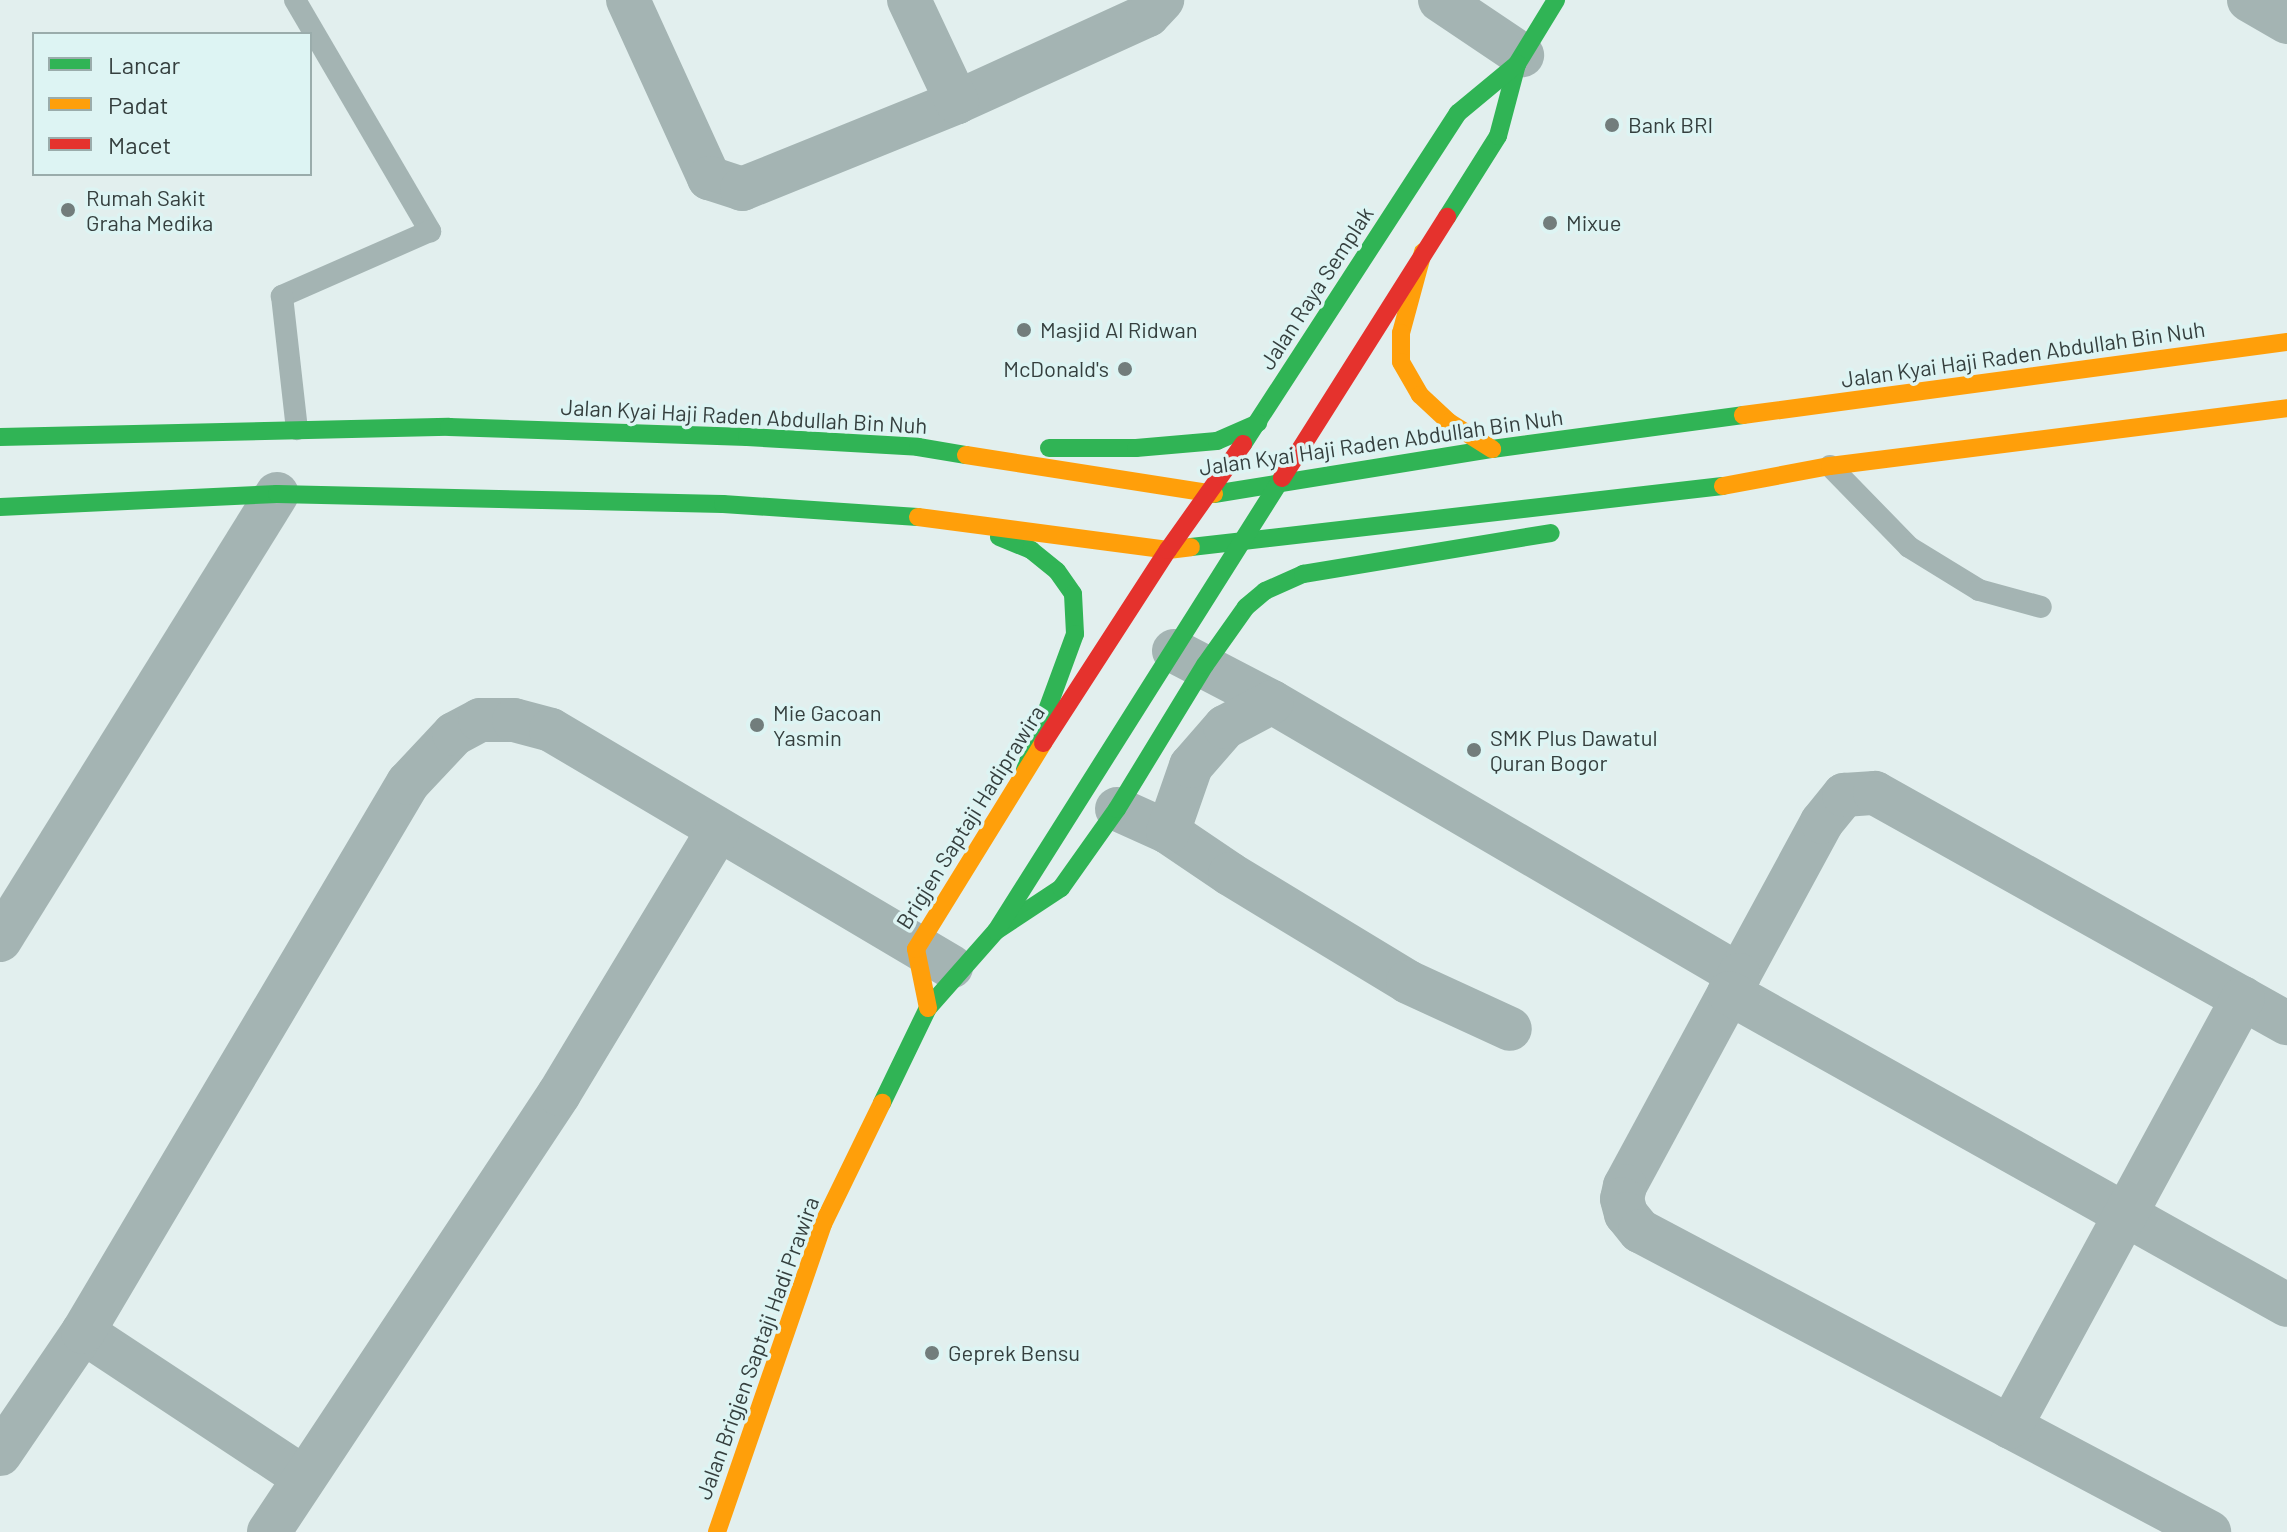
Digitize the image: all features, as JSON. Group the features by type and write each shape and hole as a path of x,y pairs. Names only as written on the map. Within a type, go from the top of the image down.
{"main road":[{"name":"Jalan Raya Semplak","path":"1240,541 1498,136 1520,60 1556,0"},
{"name":"Jalan Raya Semplak","path":"1168,550 1258,423 1458,113 1520,60"},
{"path":"1423,252 1401,333 1401,362 1420,395 1449,422 1492,449"},
{"name":"Jalan Kyai Haji Raden Abdullah Bin Nuh","path":"0,437 449,427 747,437 918,447 1206,495 1492,449 2287,342"},
{"path":"0,507 277,494 723,504 955,520 1168,550 1710,488 1830,466 2287,408"},
{"path":"918,447 1136,448 1217,441 1258,423"},
{"path":"1622,517 1710,488"},
{"path":"955,520 1031,550 1057,571 1073,594 1075,634 1025,770"},
{"path":"928,1008 996,931 1190,658 1265,591 1303,574 1577,529"},
{"path":"996,931 1061,888 1117,809 1190,658 1240,541"},
{"name":"Brigjen Saptaji Hadiprawira","path":"928,1008 916,949 1025,770 1168,550"},
{"name":"Jalan Brigjen Saptaji Hadi Prawira","path":"717,1532 823,1224 928,1008"}],"street":[{"path":"628,0 709,178 724,186 742,189 957,102 1148,15 1162,0"},
{"path":"909,0 957,102"},
{"path":"1440,0 1520,60"},
{"path":"2249,0 2287,22"},
{"path":"0,940 277,494"},
{"path":"1190,658 1272,702 1734,984 2287,1305"},
{"path":"1168,832 1191,766 1225,727 1272,702"},
{"path":"0,1454 83,1332 408,783 454,734 480,720 514,720 551,730 916,949 961,971"},
{"path":"2209,1532 1640,1231 1626,1214 1622,1199 1629,1177 1822,822 1844,795 1875,793 2287,1023"},
{"path":"1117,809 1168,832 1230,874 1408,982 1510,1029"},
{"path":"269,1532 559,1094 718,830"},
{"path":"2010,1427 2243,998"},
{"path":"83,1332 303,1477"}],"lane":[{"path":"295,0 430,231 282,296 297,429"},
{"path":"1830,466 1909,547 1979,590 2041,607"}],"traffic: fast":[{"path":"1447,217 1498,136 1517,64 1556,0"},
{"path":"1243,444 1458,113 1517,64"},
{"path":"1214,494 1492,449 1743,415"},
{"path":"1049,448 1136,448 1217,441 1258,423"},
{"path":"0,437 449,427 747,437 918,447 966,455"},
{"path":"882,1103 928,1008 996,931 1282,478"},
{"path":"1191,547 1723,486"},
{"path":"0,507 277,494 723,504 918,517"},
{"path":"996,931 1061,888 1117,809 1205,665 1246,607 1265,591 1303,574 1551,533"},
{"path":"999,537 1031,550 1057,571 1073,594 1075,634 1025,770"}],"traffic: slow":[{"path":"1423,252 1401,333 1401,362 1420,395 1449,422 1492,449"},
{"path":"1743,415 2287,342"},
{"path":"1723,486 1830,466 2287,408"},
{"path":"966,455 1214,494"},
{"path":"918,517 1168,550 1191,547"},
{"path":"928,1008 916,949 1043,743"},
{"path":"717,1532 823,1224 882,1103"}],"traffic: jam":[{"path":"1282,478 1447,217"},
{"path":"1043,743 1168,550 1243,444"}],"place":[{"name":"Bank BRI","path":"1612,125"},
{"name":"Rumah Sakit Graha Medika","path":"68,210"},
{"name":"Mixue","path":"1550,223"},
{"name":"Masjid Al Ridwan","path":"1024,330"},
{"name":"McDonald's","path":"1125,369"},
{"name":"Mie Gacoan Yasmin","path":"757,725"},
{"name":"SMK Plus Dawatul Quran Bogor","path":"1474,750"},
{"name":"Geprek Bensu","path":"932,1353"}]}
